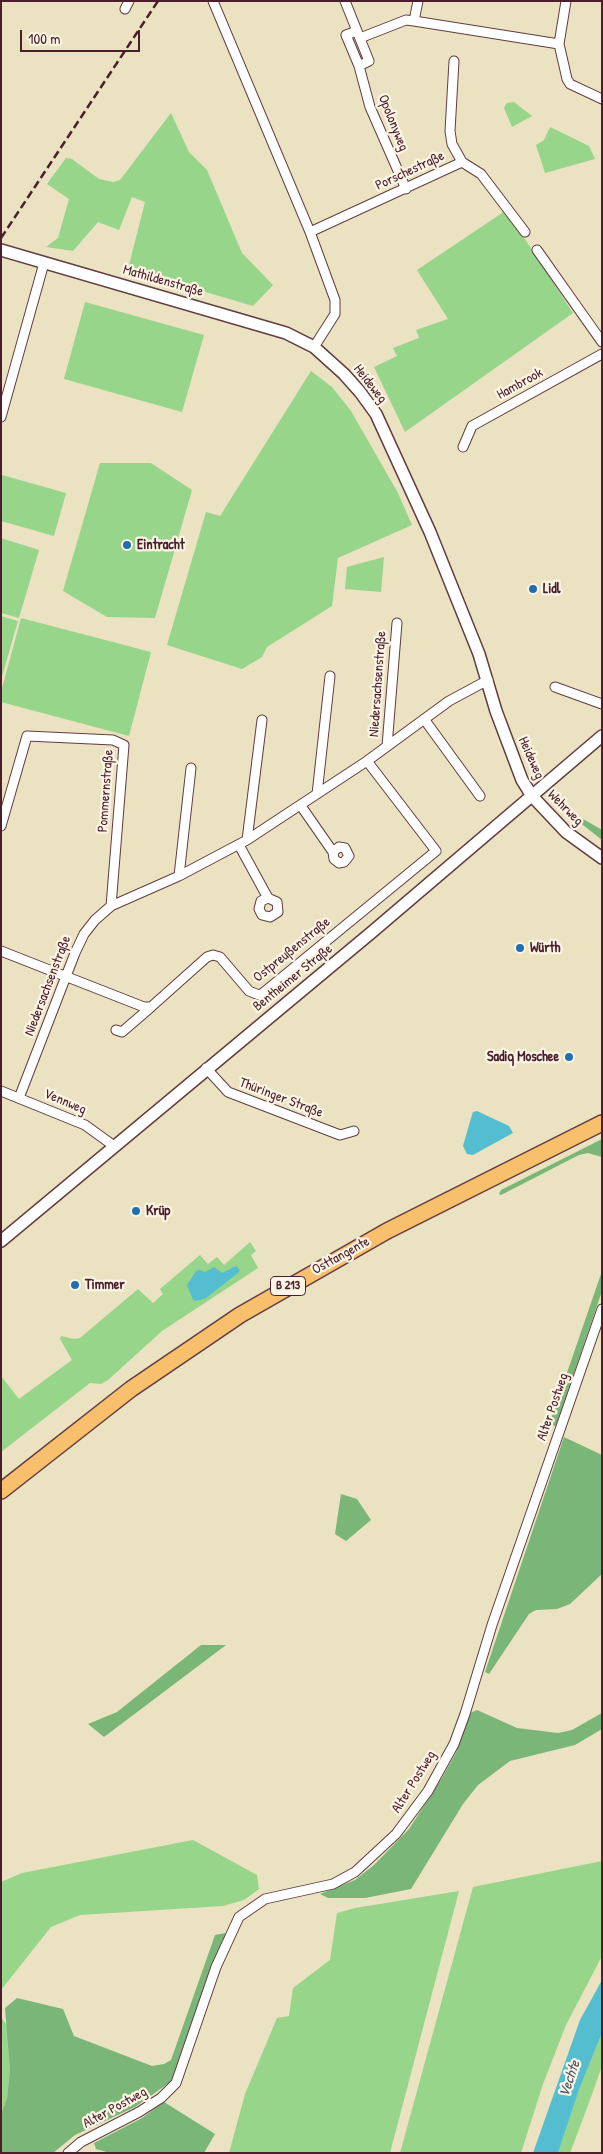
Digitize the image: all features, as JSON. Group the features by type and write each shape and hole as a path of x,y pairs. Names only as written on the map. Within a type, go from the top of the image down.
{"main road":[{"name":"Osttangente","path":"1,1491 123,1395 240,1315 387,1231 602,1123"}],"street":[{"path":"345,1 369,61 358,66"},
{"path":"414,21 418,1"},
{"path":"566,1 560,44 564,68 570,84 602,100"},
{"path":"216,2 310,232 335,300 335,314 314,347"},
{"path":"358,34 406,20 560,44"},
{"name":"Opolonyweg","path":"358,34 346,35 358,66 370,107 406,189"},
{"path":"454,61 450,131 452,144 462,162"},
{"name":"Porschestraße","path":"310,232 462,162 481,174 525,232"},
{"name":"Mathildenstraße","path":"1,250 270,327 314,347"},
{"path":"537,250 602,342"},
{"path":"1,417 44,263"},
{"name":"Heideweg","path":"314,347 327,357 360,392 389,441 429,528 488,680 505,737 522,780 532,796"},
{"name":"Hambrook","path":"463,447 472,426 602,354"},
{"name":"Niedersachsenstraße","path":"387,746 397,623"},
{"path":"317,794 330,676"},
{"name":"Niedersachsenstraße","path":"18,1098 84,934 111,906 179,876 247,840 366,762 462,693 488,680"},
{"path":"555,687 602,704"},
{"path":"247,840 262,720"},
{"path":"424,720 480,796"},
{"name":"Pommernstraße","path":"1,826 27,736 113,740 124,744 111,906"},
{"name":"Bentheimer Straße","path":"1,1241 602,736"},
{"name":"Ostpreußenstraße","path":"151,1007 207,957 213,955 220,957 249,991 259,995 264,993 436,851 366,762"},
{"path":"179,876 191,768"},
{"name":"Wehrweg","path":"532,796 566,832 602,858"},
{"path":"301,806 333,852"},
{"path":"238,844 268,898"},
{"path":"1,951 139,1006 151,1007"},
{"path":"116,1030 122,1032 151,1007"},
{"name":"Thüringer Straße","path":"206,1068 228,1092 340,1135 354,1131"},
{"name":"Vennweg","path":"1,1091 85,1125 114,1146"},
{"name":"Alter Postweg","path":"68,2153 81,2142 140,2112 161,2098 176,2082 216,1967 239,1917 265,1899 333,1884 355,1872 396,1834 428,1790 454,1744 465,1714 492,1625 602,1309"}],"green space":[{"path":"514,102 532,116 512,127 504,108 507,103"},
{"path":"171,113 189,152 207,170 242,253 273,285 253,306 128,269 145,202 132,197 119,230 98,222 73,251 46,247 58,238 69,199 47,184 66,158 72,159 99,179 113,182 120,180"},
{"path":"550,127 589,146 595,159 545,173 536,145 544,140"},
{"path":"505,211 573,313 405,432 374,367 397,356 393,348 419,338 416,330 448,319 417,270"},
{"path":"85,302 204,335 182,412 64,379"},
{"path":"311,371 332,387 351,411 398,493 412,525 338,558 332,606 267,647 262,657 242,669 167,645 206,512 220,516"},
{"name":"Eintracht","path":"100,463 151,463 192,490 155,618 107,617 63,591"},
{"path":"2,475 66,493 54,536 1,521"},
{"path":"1,538 39,550 19,618 1,613"},
{"path":"384,557 381,592 345,589 347,567"},
{"path":"1,616 18,621 1,680"},
{"path":"21,618 151,652 129,736 1,702 1,692"},
{"path":"573,813 602,830 602,840 573,817"},
{"path":"602,1139 602,1157 588,1153 579,1155 501,1195 499,1194 501,1190"},
{"path":"250,1242 256,1251 251,1255 258,1268 162,1331 108,1380 101,1384 90,1383 1,1452 1,1376 19,1399 72,1360 60,1339 61,1336 74,1339 80,1338 138,1289 153,1303 163,1294 160,1289 200,1255 208,1264 217,1257 224,1265"},
{"path":"602,1271 602,1291 556,1426 549,1425"},
{"path":"564,1437 602,1455 602,1574 570,1604 557,1609 536,1610 529,1614 489,1674 485,1672"},
{"path":"341,1494 357,1499 371,1520 346,1541 335,1534"},
{"path":"201,1645 226,1645 104,1737 88,1724 117,1712"},
{"path":"477,1710 517,1728 558,1733 572,1730 602,1713 602,1729 575,1745 510,1761 478,1785 463,1804 411,1889 365,1898 328,1898 320,1894 355,1880 374,1865 409,1829 456,1753 470,1713"},
{"path":"193,1840 257,1875 259,1889 244,1900 223,1906 80,1915 51,1927 1,1990 1,1882 22,1873"},
{"path":"602,1861 602,1956 566,2025 543,2084 521,2153 400,2153 473,1887"},
{"path":"459,1891 390,2153 229,2153 245,2094 277,2018 289,2016 293,1988 330,1960 337,1913 355,1908"},
{"path":"226,1933 211,1966 173,2080 135,2107 75,2135 53,2153 1,2153 1,2114 7,2098 10,2069 5,2008 17,1998 63,2009 74,2036 152,2066 164,2064 171,2060 215,1935"},
{"path":"1,2017 8,2027 10,2069 7,2098 1,2114"},
{"path":"602,2033 602,2066 590,2100 570,2153 558,2153 579,2090"},
{"path":"164,2102 215,2134 204,2153 110,2153 96,2149 94,2143 142,2118"}],"water":[{"path":"477,1111 509,1126 513,1133 473,1155 467,1154 463,1146 473,1112"},
{"path":"236,1266 240,1270 238,1273 206,1298 193,1300 187,1285 196,1271 205,1272 214,1267 222,1273"},
{"name":"Vechte","path":"602,1980 602,2033 579,2090 558,2153 533,2153 580,2020"}],"railway":[{"path":"1,238 158,1"}],"place":[{"name":"Eintracht","path":"127,545"},
{"name":"Lidl","path":"533,589"},
{"name":"Würth","path":"520,948"},
{"name":"Sadiq Moschee","path":"569,1057"},
{"name":"Krüp","path":"136,1211"},
{"name":"Timmer","path":"75,1285"}]}
